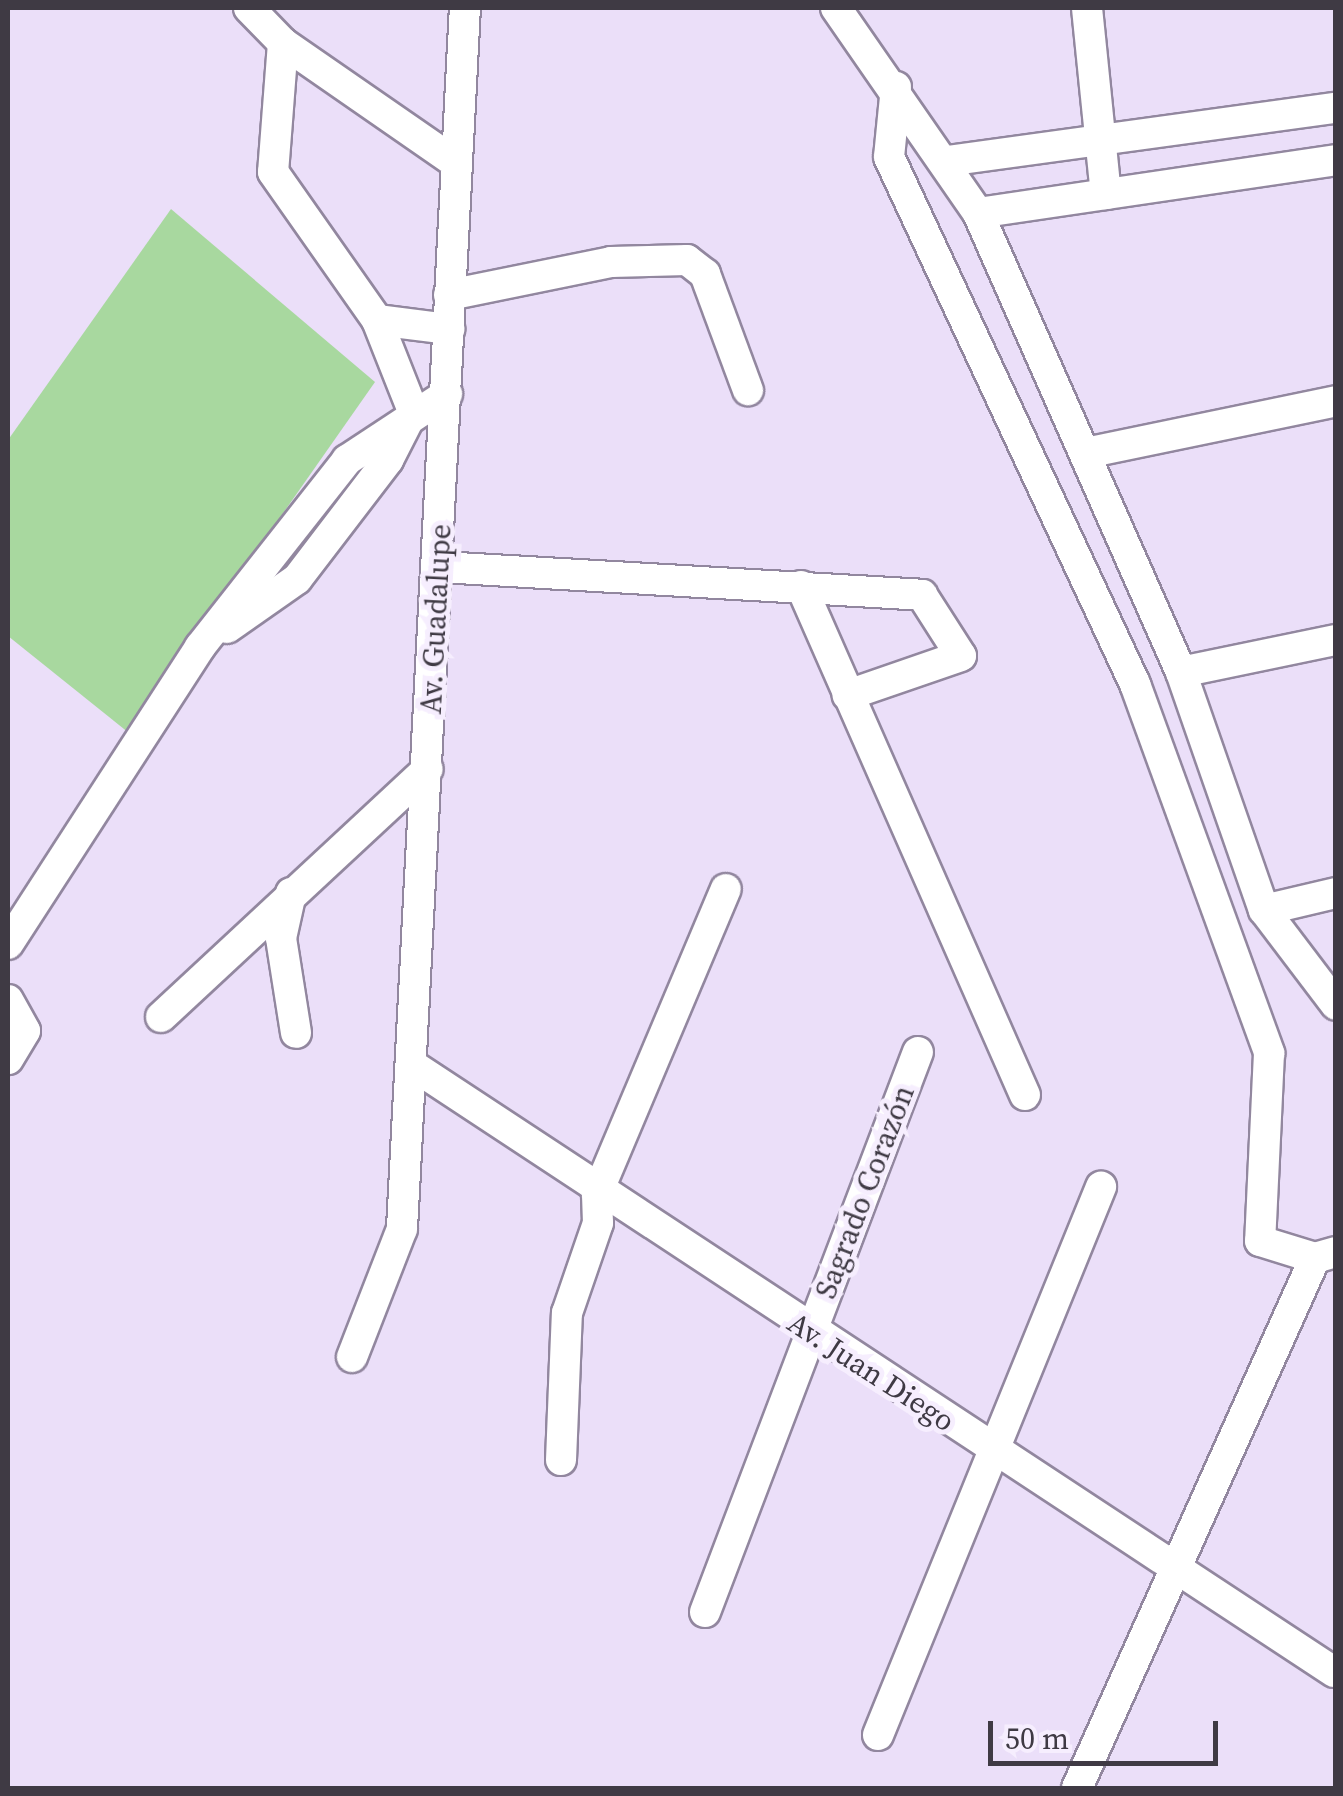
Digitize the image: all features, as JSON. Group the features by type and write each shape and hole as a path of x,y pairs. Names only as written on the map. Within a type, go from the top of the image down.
{"street":[{"path":"248,8 283,42 456,162"},
{"name":"Av. Guadalupe","path":"352,1357 402,1229 440,567 465,8"},
{"path":"836,8 896,87 978,213 1181,672 1264,910 1336,1005"},
{"path":"1087,8 1104,137 1106,194"},
{"path":"283,42 273,172 376,320 414,411"},
{"path":"896,87 889,156 1135,684 1269,1053 1260,1241 1325,1256 1170,1566 1077,1788"},
{"path":"947,161 1336,108"},
{"path":"978,213 1336,160"},
{"path":"450,295 610,262 687,260 705,274 748,390"},
{"path":"376,320 450,329"},
{"path":"8,944 200,647 348,460 414,411 447,394"},
{"path":"1086,453 1336,401"},
{"path":"440,567 922,595 961,656 848,695"},
{"path":"801,586 1025,1095"},
{"path":"1181,672 1336,640"},
{"path":"161,1017 428,769"},
{"path":"561,1460 566,1313 598,1223 597,1194 726,889"},
{"path":"291,893 282,938 296,1033"},
{"path":"1264,910 1336,893"},
{"path":"8,1000 24,1031 8,1059"},
{"name":"Sagrado Corazón","path":"706,1612 918,1052"},
{"name":"Av. Juan Diego","path":"412,1065 597,1194 1334,1672"},
{"path":"878,1735 1102,1187"}],"green space":[{"path":"171,209 375,382 129,733 8,636 8,440"}]}
